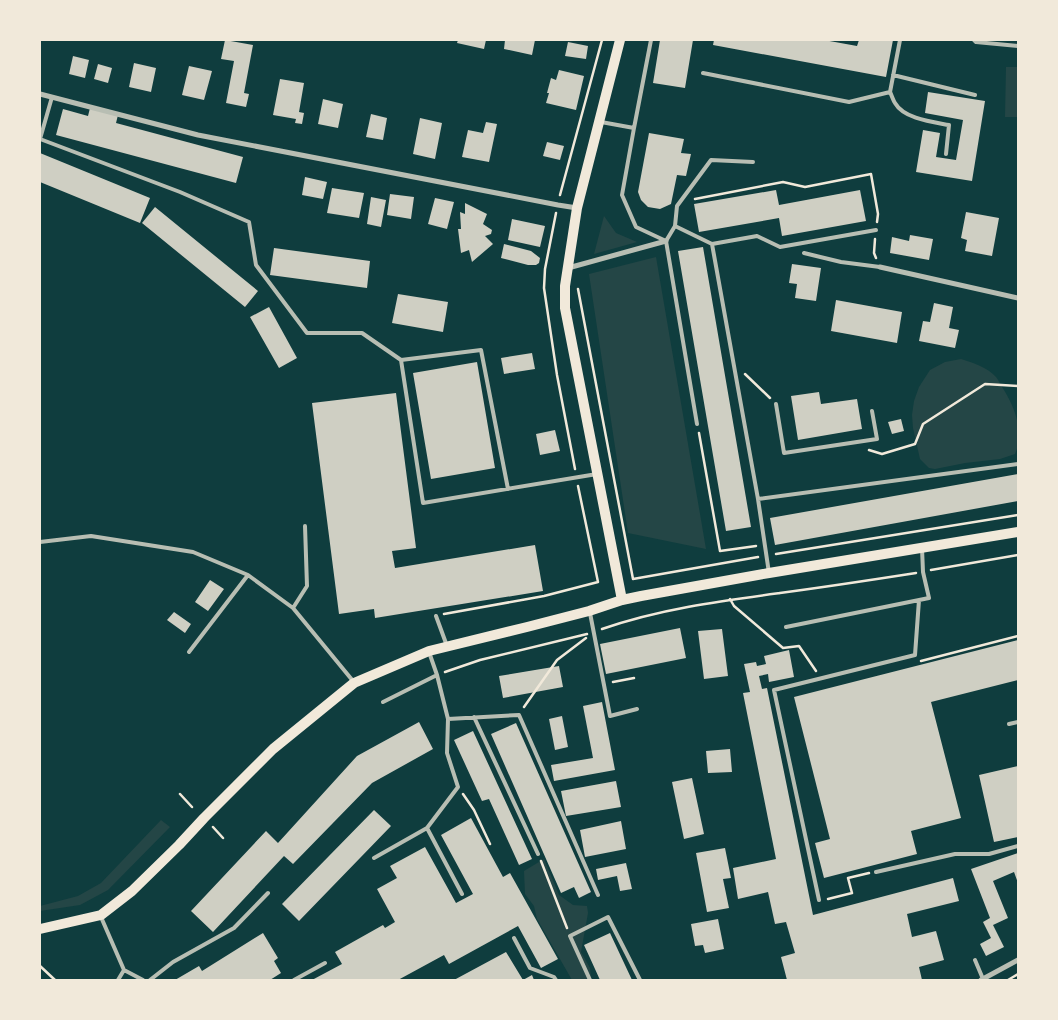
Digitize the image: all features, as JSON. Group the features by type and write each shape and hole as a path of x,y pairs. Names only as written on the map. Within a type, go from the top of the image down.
{"main road":[{"path":"620,40 577,208 567,268 564,308 622,600"},
{"path":"40,930 100,915 132,891 273,749 354,683 429,651 589,611 622,600 769,573 1018,532"}],"street":[{"path":"40,94 198,134 577,208"},
{"path":"567,268 666,241"},
{"path":"880,267 1018,298"},
{"path":"982,980 1018,960"}],"lane":[{"path":"651,40 622,195 636,227 666,241"},
{"path":"900,40 890,92 896,105 909,115 926,121 949,125 946,154"},
{"path":"974,40 976,42 1018,46"},
{"path":"704,73 849,102 890,92"},
{"path":"893,75 975,95"},
{"path":"52,97 40,139 180,192 249,222 256,265 307,333 362,333 400,360 480,350 508,489"},
{"path":"599,121 634,128"},
{"path":"698,424 666,241 675,226 677,206 711,160 753,162"},
{"path":"675,226 712,244 757,236 780,247 876,230"},
{"path":"712,244 758,499 769,573"},
{"path":"804,253 840,262 880,267"},
{"path":"400,360 423,503 597,474"},
{"path":"776,404 784,453 877,439 872,411"},
{"path":"758,499 1018,464"},
{"path":"293,608 307,586 305,526"},
{"path":"40,542 91,536 193,552 248,575 293,608 354,683"},
{"path":"786,627 929,598 923,572 922,548"},
{"path":"190,652 248,575"},
{"path":"819,900 774,690 915,655 919,600"},
{"path":"589,611 610,716 637,710"},
{"path":"436,616 447,646"},
{"path":"374,858 427,828 458,787 447,753 448,718 429,651"},
{"path":"383,702 437,675"},
{"path":"448,718 519,715 598,896"},
{"path":"474,717 538,854"},
{"path":"1009,724 1018,722"},
{"path":"427,828 462,894"},
{"path":"876,872 955,854 989,854 1018,846"},
{"path":"150,980 173,962 234,928 268,893"},
{"path":"100,915 124,970 143,980"},
{"path":"590,980 570,936 608,917 640,980"},
{"path":"514,938 530,968 554,977 556,980"},
{"path":"975,960 982,980"},
{"path":"294,980 325,963"},
{"path":"118,980 124,970"}],"path":[{"path":"676,215 685,213 696,198 783,182 805,187 870,174 878,214 874,253 880,267"},
{"path":"578,287 633,579 1018,515"},
{"path":"733,363 776,404"},
{"path":"849,444 882,454 915,444 923,424 985,384 1018,386"},
{"path":"698,424 720,551 765,544"},
{"path":"437,675 480,660 593,632 661,612 730,599 923,572 1018,554"},
{"path":"436,616 544,596 598,582"},
{"path":"730,599 734,606 783,648 798,646 821,678"},
{"path":"519,715 557,660 593,632"},
{"path":"913,664 988,646 1018,636"},
{"path":"604,684 634,678"},
{"path":"458,787 474,810 490,844"},
{"path":"180,794 192,807"},
{"path":"213,827 223,838"},
{"path":"538,854 570,936"},
{"path":"819,900 852,893 848,878 876,872"},
{"path":"40,966 55,980"},
{"path":"1008,980 1018,974"}],"shaded area":[{"path":"1006,67 1018,67 1018,117 1005,117"},
{"path":"604,216 616,233 637,242 594,254"},
{"path":"656,257 706,549 628,533 589,274"},
{"path":"961,359 984,368 997,379 1011,402 1017,419 1018,446 1015,454 1000,459 935,469 929,468 920,459 913,428 914,401 919,387 930,370 945,362"},
{"path":"161,820 170,827 108,890 80,905 40,911 40,906 78,896 101,883"},
{"path":"544,859 559,895 573,905 587,906 588,913 581,952 590,968 591,978 594,980 572,980 537,919 534,906 525,894 524,871"}],"building":[{"path":"225,40 253,45 244,93 249,94 246,107 226,103 234,61 221,59"},
{"path":"458,40 486,40 484,49 457,43"},
{"path":"505,40 535,40 532,55 504,49"},
{"path":"660,40 693,40 685,88 653,83"},
{"path":"714,40 824,40 857,46 859,40 893,40 886,77 713,45"},
{"path":"568,42 588,46 586,59 565,56"},
{"path":"73,56 89,60 85,78 69,74"},
{"path":"134,63 156,68 151,92 129,87"},
{"path":"98,64 112,68 108,83 94,79"},
{"path":"189,66 212,71 204,100 182,95"},
{"path":"559,70 584,76 576,110 546,103 551,78 556,80"},
{"path":"280,79 304,83 299,112 304,113 302,124 295,123 296,119 273,115"},
{"path":"928,92 985,101 972,181 916,172 923,130 940,133 936,157 956,160 963,120 925,113"},
{"path":"323,99 343,104 338,128 318,124"},
{"path":"90,108 118,115 116,123 243,157 236,183 56,135 63,109 88,116"},
{"path":"371,114 387,118 383,140 366,137"},
{"path":"420,118 442,123 435,159 413,154"},
{"path":"486,122 497,124 489,162 462,157 468,130 483,133"},
{"path":"649,133 684,139 681,153 691,154 686,176 677,175 671,204 660,209 648,207 641,200 638,192"},
{"path":"547,142 564,146 560,160 543,156"},
{"path":"40,153 150,198 140,223 40,182"},
{"path":"305,177 327,182 323,199 302,195"},
{"path":"332,188 364,193 359,218 327,213"},
{"path":"776,190 779,205 860,190 866,221 782,236 779,218 699,232 694,204"},
{"path":"390,194 414,197 411,219 387,215"},
{"path":"371,197 386,200 381,227 367,224"},
{"path":"435,198 454,202 447,229 428,224"},
{"path":"465,203 487,214 483,224 492,230 491,234 485,236 493,244 472,262 469,250 461,253 458,229 461,229 460,212 465,214"},
{"path":"155,207 258,291 245,307 142,223"},
{"path":"966,212 999,218 992,256 965,251 967,240 961,238"},
{"path":"512,219 545,226 540,247 508,240"},
{"path":"910,235 933,239 929,260 890,253 892,237 909,241"},
{"path":"504,244 531,251 540,258 539,263 528,265 501,258"},
{"path":"703,247 751,527 726,531 678,251"},
{"path":"274,248 370,261 367,288 270,275"},
{"path":"792,264 821,268 816,301 795,298 797,284 789,283"},
{"path":"398,294 448,302 443,332 392,323"},
{"path":"836,300 902,312 897,343 831,331"},
{"path":"934,303 953,307 949,328 959,330 955,348 919,341 923,321 930,322"},
{"path":"269,307 297,358 279,368 250,317"},
{"path":"532,353 535,369 504,374 501,358"},
{"path":"477,362 495,468 431,479 413,373"},
{"path":"819,392 821,404 857,399 862,429 798,440 791,396"},
{"path":"396,393 416,548 392,551 395,568 535,545 543,591 375,618 374,609 339,614 312,403"},
{"path":"901,419 904,431 892,434 888,422"},
{"path":"555,430 560,451 540,455 536,434"},
{"path":"1018,474 1018,501 775,545 770,518"},
{"path":"210,580 224,589 208,611 195,602"},
{"path":"174,612 191,624 185,633 167,620"},
{"path":"680,628 686,658 606,674 600,644"},
{"path":"722,629 728,676 704,679 698,631"},
{"path":"1018,640 1018,680 931,702 961,818 911,831 917,854 824,878 815,843 830,839 794,697"},
{"path":"789,650 794,677 769,682 768,674 759,676 762,689 767,688 813,915 953,878 959,901 907,914 912,937 936,931 944,960 919,967 922,980 787,980 781,957 795,953 786,922 775,924 768,892 738,899 733,868 776,859 743,693 750,692 744,664 756,662 757,666 766,664 764,656"},
{"path":"559,666 563,687 503,698 499,676"},
{"path":"602,702 615,770 554,781 551,765 593,758 583,706"},
{"path":"562,716 568,747 555,750 549,719"},
{"path":"419,722 433,749 372,783 293,864 284,856 213,932 191,911 266,831 278,843 357,756"},
{"path":"516,723 591,892 579,898 574,887 561,893 491,734"},
{"path":"473,731 532,859 519,865 489,799 482,801 454,740"},
{"path":"730,749 732,772 708,773 706,751"},
{"path":"1018,766 1018,837 994,842 979,775"},
{"path":"692,778 704,834 684,839 672,782"},
{"path":"616,781 621,807 566,816 561,791"},
{"path":"374,810 391,826 299,921 282,904"},
{"path":"471,818 503,877 510,873 558,959 541,968 518,926 449,964 444,955 398,980 312,980 342,964 335,952 383,925 385,928 395,922 377,889 397,878 390,866 425,847 456,903 473,894 441,835"},
{"path":"621,821 626,849 585,857 580,830"},
{"path":"725,848 731,878 723,879 729,908 707,912 696,853"},
{"path":"1018,853 1018,883 1014,872 993,881 1008,918 993,925 1004,947 986,956 980,944 991,938 983,922 990,918 971,869"},
{"path":"626,863 632,889 620,891 617,876 598,880 596,869"},
{"path":"718,919 724,949 705,953 703,945 695,946 691,924"},
{"path":"263,933 278,958 274,961 281,973 270,980 175,980 199,966 202,971"},
{"path":"610,933 632,980 600,980 584,945"},
{"path":"506,952 523,980 454,980"},
{"path":"532,975 534,980 523,980"}]}
